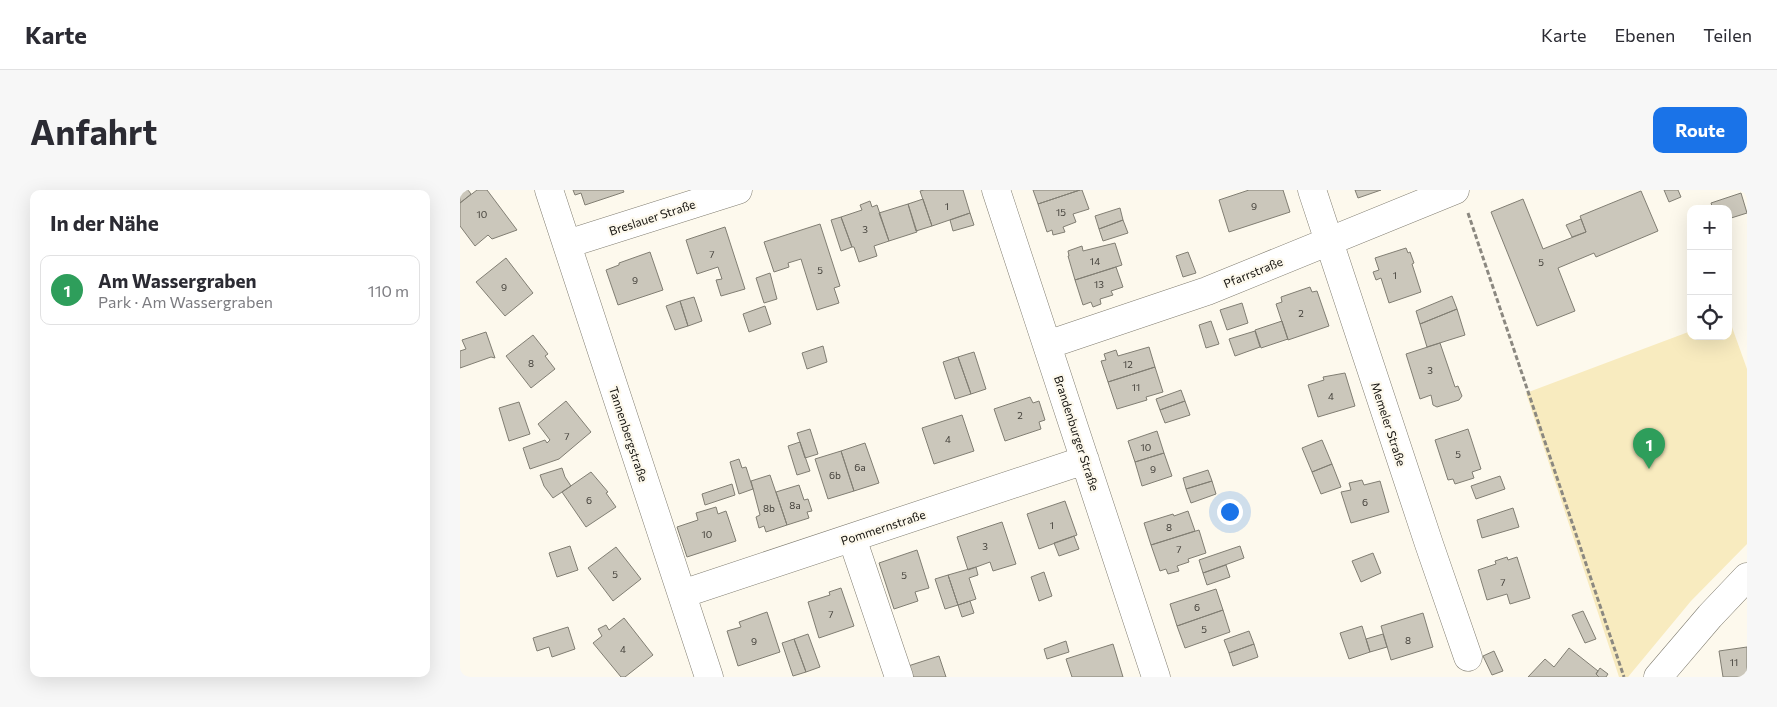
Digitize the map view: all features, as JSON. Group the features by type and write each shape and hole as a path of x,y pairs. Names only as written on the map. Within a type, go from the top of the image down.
{"street":[{"name":"Tannenbergstraße","path":"549,190 709,677"},
{"name":"Breslauer Straße","path":"567,244 738,190"},
{"name":"Brandenburger Straße","path":"996,190 1156,677"},
{"name":"Memeler Straße","path":"1312,190 1468,657"},
{"name":"Pfarrstraße","path":"1047,344 1207,291 1329,242 1461,199"},
{"name":"Pommernstraße","path":"682,594 1085,460"},
{"path":"852,538 899,677"},
{"path":"1658,677 1710,616 1747,577"}],"path":[{"path":"1461,199 1624,677"}],"shaded area":[{"path":"1732,327 1747,369 1747,544 1691,601 1628,677 1619,677 1526,393 1687,333 1687,340 1732,340"}],"building":[{"path":"460,190 468,190 471,194 460,203"},
{"path":"477,190 487,190 517,230 492,239 488,235 475,246 460,226 460,203"},
{"path":"573,190 623,190 624,192 585,205 581,193 575,195"},
{"path":"963,190 970,213 932,226 920,191"},
{"path":"1033,190 1080,190 1038,204"},
{"path":"1082,190 1089,209 1073,214 1076,222 1063,227 1065,232 1053,235 1052,230 1047,232 1038,204"},
{"path":"1249,190 1283,190 1290,212 1229,232 1219,200"},
{"path":"1355,190 1381,190 1358,198"},
{"path":"1664,190 1678,190 1681,197 1669,202"},
{"path":"1641,191 1658,231 1596,257 1594,253 1558,268 1575,311 1537,326 1491,212 1523,199 1543,249 1586,232 1580,216"},
{"path":"1741,193 1747,213 1732,218 1732,205 1712,205 1711,203"},
{"path":"923,199 932,226 916,231 908,204"},
{"path":"870,201 872,207 877,205 889,241 874,246 877,256 859,262 841,217 862,210 860,205"},
{"path":"908,204 917,232 889,241 879,213"},
{"path":"1120,208 1123,220 1099,229 1095,216"},
{"path":"970,213 974,225 953,231 950,220"},
{"path":"841,217 852,247 841,251 831,220"},
{"path":"1581,219 1586,232 1572,237 1566,225"},
{"path":"1123,220 1128,233 1103,241 1099,229"},
{"path":"820,224 840,286 834,288 839,303 817,310 801,259 788,263 789,267 774,272 764,242"},
{"path":"725,227 745,289 721,296 716,280 722,279 718,267 697,274 686,240"},
{"path":"1115,243 1122,265 1075,280 1068,251 1082,246 1083,251"},
{"path":"1406,248 1408,253 1410,252 1414,263 1412,264 1421,292 1389,303 1381,278 1376,280 1373,272 1379,270 1375,258"},
{"path":"650,252 663,290 618,305 606,270 619,265 619,263"},
{"path":"1188,252 1196,273 1183,277 1176,256"},
{"path":"506,258 533,293 505,316 476,282"},
{"path":"1116,267 1123,287 1111,291 1113,295 1100,299 1101,304 1093,307 1091,302 1083,305 1075,280"},
{"path":"770,273 777,299 764,303 756,278"},
{"path":"1310,287 1312,292 1317,291 1329,326 1288,340 1276,304 1282,302 1281,297"},
{"path":"1452,296 1457,309 1420,324 1416,311"},
{"path":"694,297 702,321 688,326 680,301"},
{"path":"680,301 688,326 675,330 666,306"},
{"path":"1242,303 1248,323 1227,330 1220,310"},
{"path":"765,306 771,324 749,332 743,314"},
{"path":"1457,309 1465,335 1427,347 1420,324"},
{"path":"1211,321 1219,344 1206,348 1199,325"},
{"path":"1282,321 1288,339 1261,348 1255,330"},
{"path":"1255,331 1260,347 1235,356 1229,339"},
{"path":"486,332 495,358 491,357 460,368 460,351 466,349 462,340"},
{"path":"533,335 548,354 545,356 555,369 531,388 506,356"},
{"path":"1440,343 1455,387 1458,386 1462,396 1459,400 1437,407 1433,405 1431,395 1420,399 1406,354"},
{"path":"823,346 827,362 807,369 802,353"},
{"path":"1149,347 1155,367 1108,382 1101,361 1106,360 1104,354 1116,350 1118,356"},
{"path":"974,352 986,389 971,394 958,357"},
{"path":"958,357 971,394 955,399 943,362"},
{"path":"1155,367 1163,392 1146,397 1147,400 1117,409 1108,382"},
{"path":"1345,373 1355,406 1318,417 1308,385 1324,380 1323,377"},
{"path":"1181,390 1185,401 1160,410 1156,399"},
{"path":"1030,397 1033,403 1039,401 1045,420 1039,422 1041,429 1005,441 994,409"},
{"path":"566,401 591,432 559,459 530,469 523,448 545,440 547,443 550,440 538,424"},
{"path":"1185,401 1190,415 1165,423 1160,410"},
{"path":"519,402 530,434 509,441 499,408"},
{"path":"962,415 974,451 934,464 922,428"},
{"path":"810,429 818,454 805,458 797,433"},
{"path":"1468,429 1481,469 1472,472 1474,478 1455,484 1453,479 1448,480 1435,440"},
{"path":"1157,431 1164,453 1135,462 1128,441"},
{"path":"1322,440 1332,464 1312,472 1302,448"},
{"path":"800,442 810,471 797,475 788,446"},
{"path":"865,443 879,483 854,491 841,451"},
{"path":"841,451 854,491 828,499 815,459"},
{"path":"1164,453 1172,476 1142,486 1135,462"},
{"path":"739,459 742,468 746,467 753,489 739,494 730,462"},
{"path":"1332,464 1341,487 1321,494 1312,472"},
{"path":"562,468 571,486 553,498 544,486 540,475"},
{"path":"1208,470 1212,481 1186,489 1183,478"},
{"path":"591,472 608,492 606,493 616,507 586,527 562,492"},
{"path":"770,475 787,525 766,532 764,526 759,528 756,517 760,515 751,481"},
{"path":"1500,476 1505,489 1476,499 1471,486"},
{"path":"1362,480 1364,485 1380,481 1389,512 1351,523 1341,492 1351,490 1349,483"},
{"path":"1212,481 1216,494 1191,503 1186,489"},
{"path":"732,484 735,495 705,505 702,494"},
{"path":"799,485 804,500 808,499 812,511 807,512 809,518 787,525 776,492"},
{"path":"1065,501 1077,535 1039,549 1027,514"},
{"path":"716,507 718,514 726,511 736,541 687,557 677,527 698,520 696,513"},
{"path":"1513,508 1519,527 1482,538 1477,520"},
{"path":"1188,511 1195,531 1151,545 1144,523"},
{"path":"1002,522 1016,564 993,571 990,562 968,570 957,537"},
{"path":"1199,530 1206,553 1188,559 1189,562 1177,566 1179,571 1168,574 1166,569 1160,571 1151,545"},
{"path":"1074,536 1079,549 1059,556 1054,543"},
{"path":"570,546 578,570 557,577 549,553"},
{"path":"1240,546 1244,558 1203,573 1199,560"},
{"path":"616,547 641,579 613,601 588,568"},
{"path":"917,550 929,588 915,592 918,601 894,609 879,563"},
{"path":"1373,553 1381,573 1361,582 1352,561"},
{"path":"1507,557 1508,560 1517,557 1530,598 1510,604 1507,594 1487,600 1478,570 1496,564 1495,561"},
{"path":"1226,565 1230,577 1207,585 1203,573"},
{"path":"976,567 978,575 969,578 976,599 958,605 948,575"},
{"path":"1044,572 1052,596 1039,601 1031,577"},
{"path":"948,575 958,605 945,609 935,579"},
{"path":"841,588 854,626 819,638 808,602 830,595 829,592"},
{"path":"1216,589 1223,610 1177,626 1170,604"},
{"path":"970,601 974,613 962,617 958,605"},
{"path":"1223,610 1230,632 1185,648 1177,626"},
{"path":"1583,611 1596,639 1585,643 1572,615"},
{"path":"767,612 780,652 738,666 727,631 741,627 739,622"},
{"path":"1423,613 1433,647 1391,660 1381,626"},
{"path":"624,618 653,655 625,677 621,677 593,643 602,636 598,629 606,625 609,630"},
{"path":"1362,626 1370,652 1349,659 1340,633"},
{"path":"568,627 575,649 552,657 549,647 537,651 533,638"},
{"path":"1249,631 1254,644 1229,653 1224,640"},
{"path":"808,634 820,667 806,672 794,639"},
{"path":"1383,634 1387,647 1370,652 1366,639"},
{"path":"794,639 806,672 793,676 782,643"},
{"path":"1066,641 1069,652 1047,659 1044,649"},
{"path":"1113,644 1123,677 1072,677 1066,659"},
{"path":"1254,644 1258,657 1233,666 1229,653"},
{"path":"1747,647 1747,677 1723,677 1719,651"},
{"path":"1569,648 1598,671 1596,674 1599,677 1528,677 1545,659 1554,667"},
{"path":"1494,651 1503,671 1492,675 1483,656"},
{"path":"939,656 946,677 908,677 905,667"},
{"path":"1600,668 1608,674 1606,677 1599,677 1596,674"}],"place":[{"name":"Am Wassergraben","path":"1649,469"}]}
